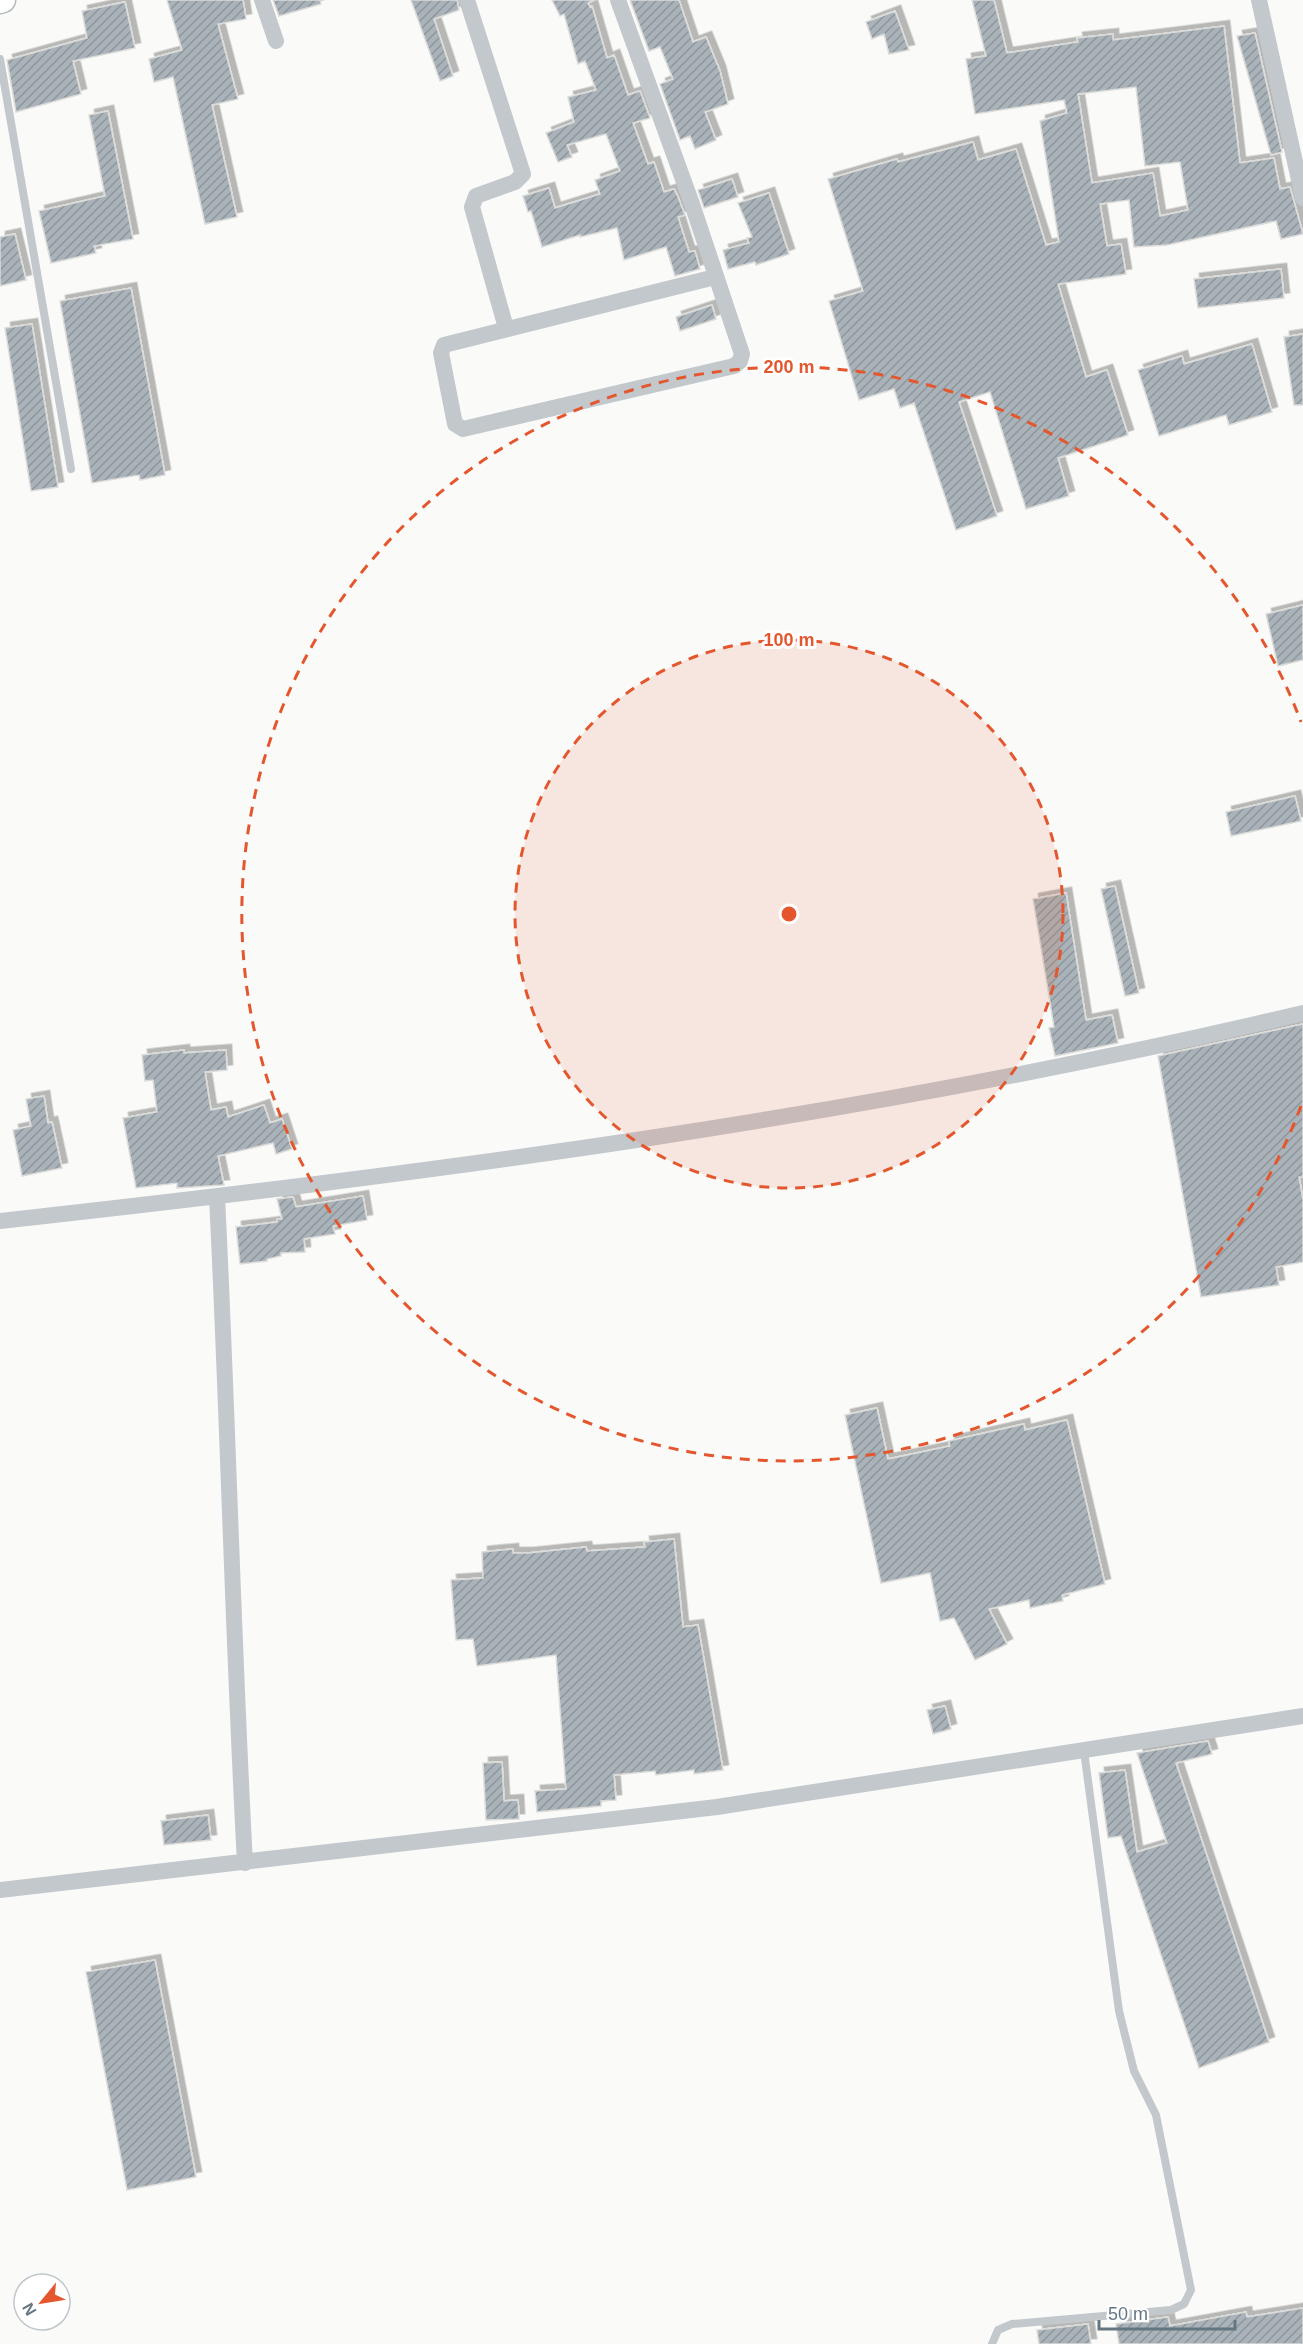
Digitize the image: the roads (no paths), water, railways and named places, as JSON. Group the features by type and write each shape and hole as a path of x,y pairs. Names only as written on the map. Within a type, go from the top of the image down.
{"street":[{"path":"262,0 276,41"},
{"path":"467,0 523,174 515,182 476,196 472,207 506,328"},
{"path":"618,0 692,204 742,354 741,362 734,366 463,429 458,428 455,424 441,353 444,345 715,277"},
{"path":"1259,0 1303,198"},
{"path":"0,1221 217,1197 832,1110 1303,1013"},
{"path":"217,1197 228,1420 233,1640 245,1863"},
{"path":"0,1890 717,1807 1303,1716"}],"lane":[{"path":"0,59 71,469"},
{"path":"992,2344 998,2330 1012,2324 1171,2310 1184,2304 1191,2290 1156,2115 1134,2072 1119,2012 1084,1751"}]}
